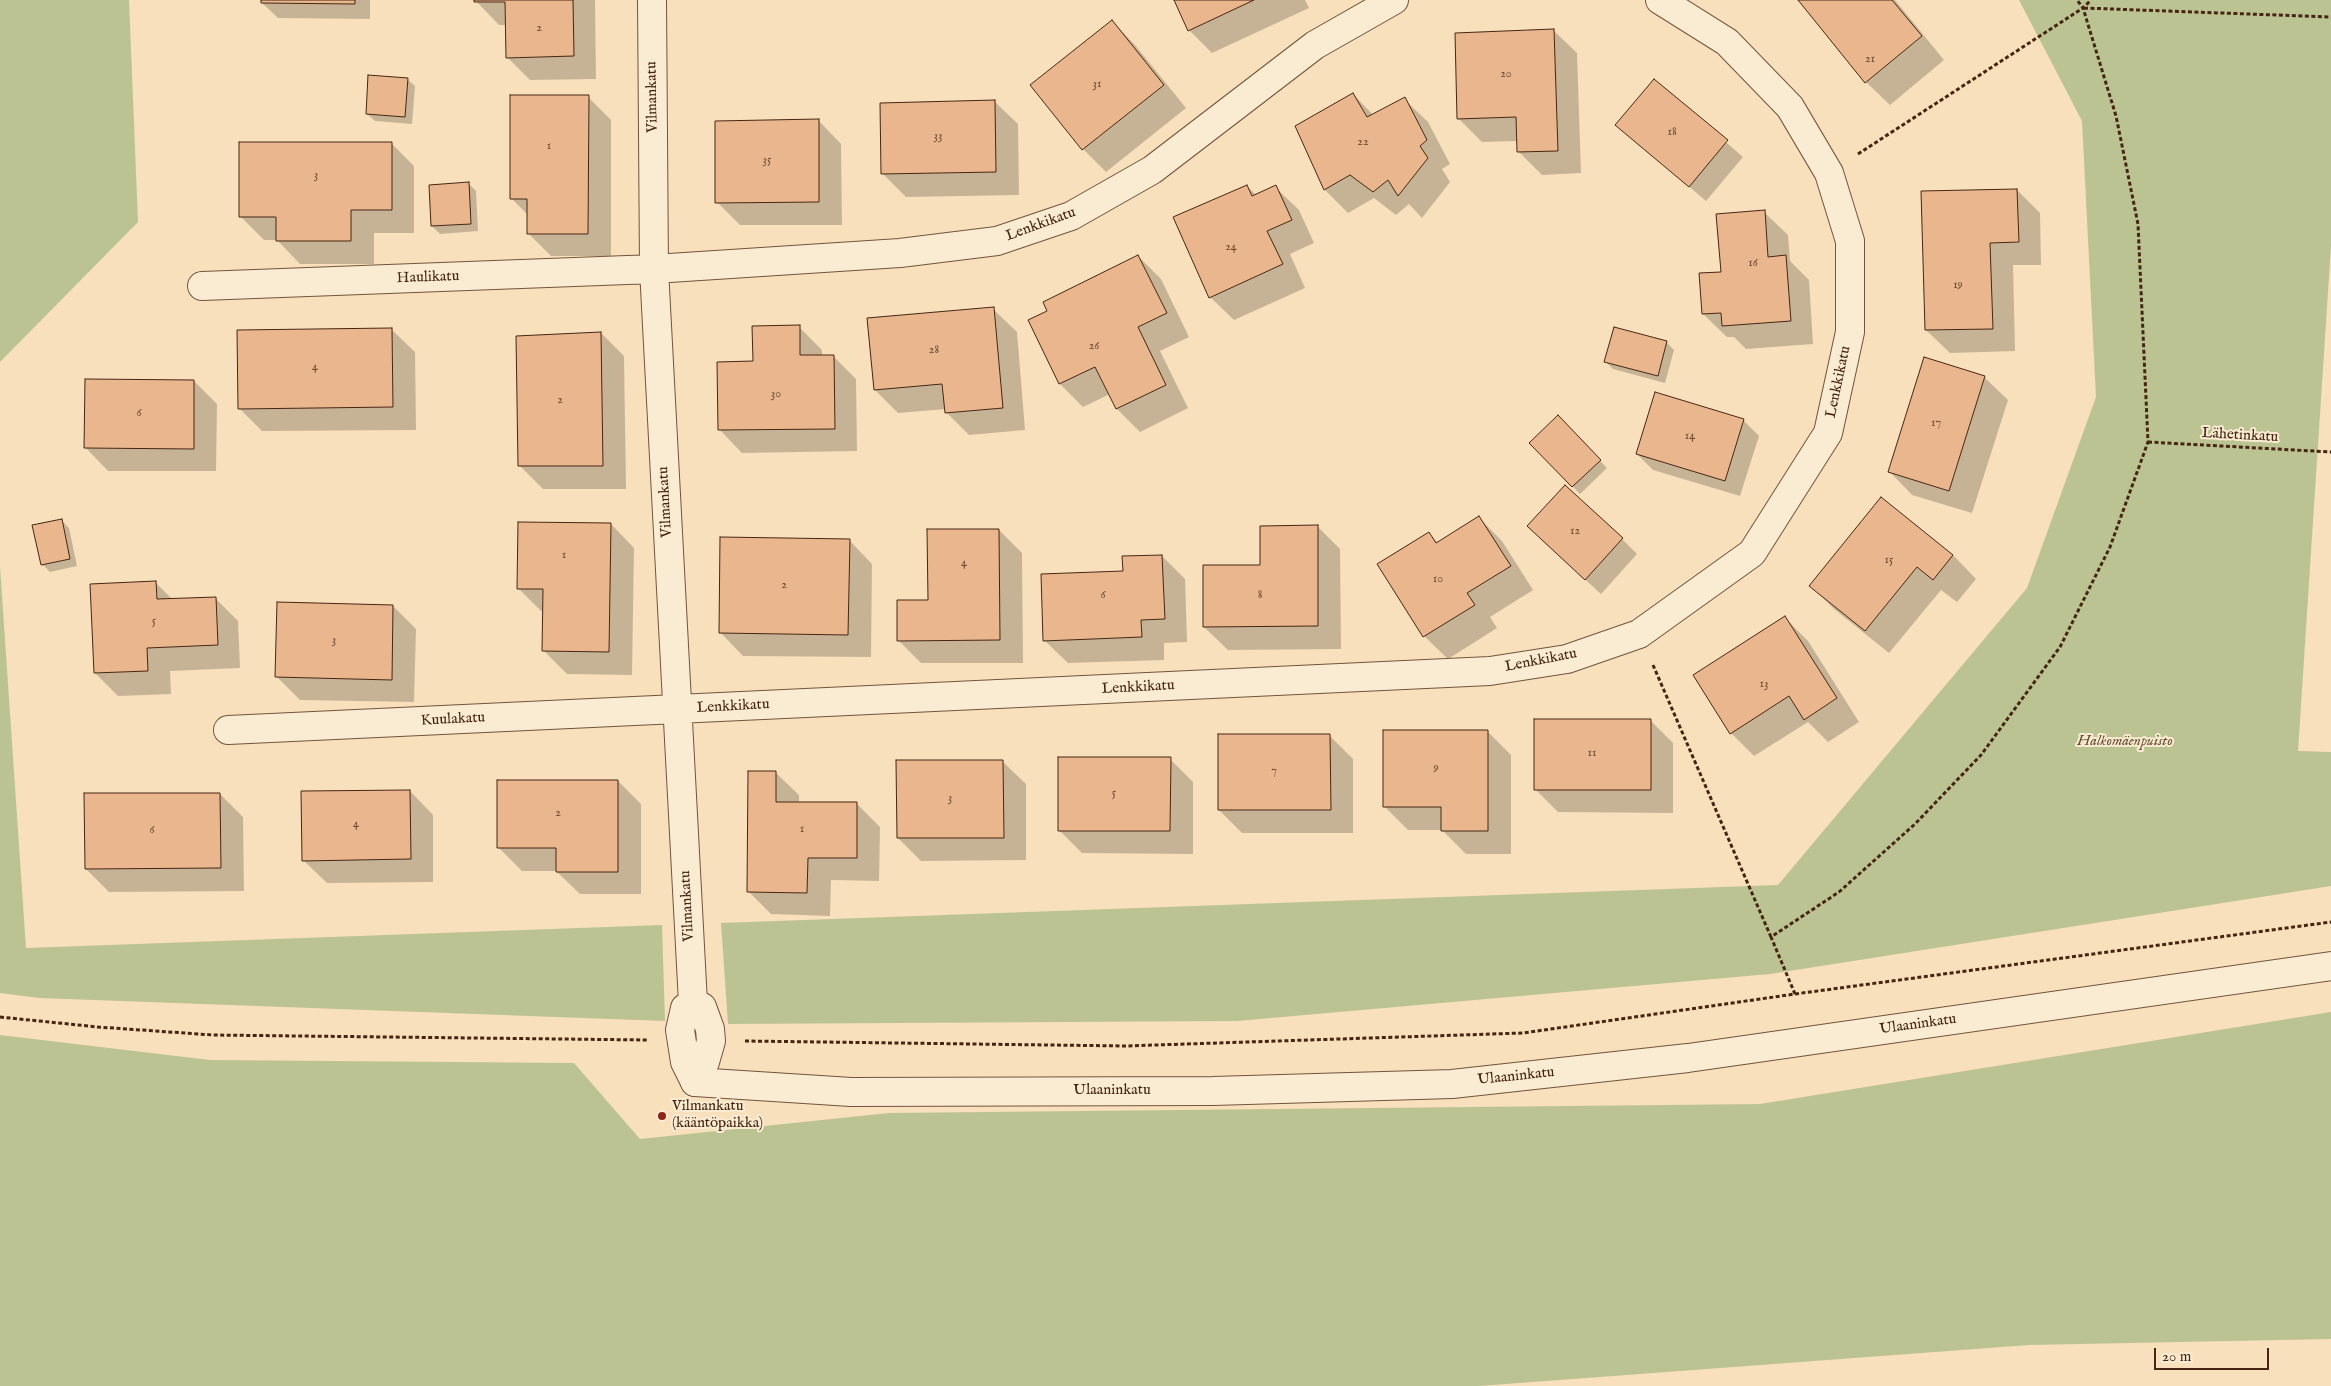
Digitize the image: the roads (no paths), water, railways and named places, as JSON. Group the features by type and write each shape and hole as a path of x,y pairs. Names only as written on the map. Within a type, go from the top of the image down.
{"street":[{"name":"Vilmankatu","path":"652,0 654,270 693,1003"},
{"name":"Lenkkikatu","path":"654,270 900,253 997,241 1071,216 1152,170 1315,45 1394,0"},
{"name":"Lenkkikatu","path":"678,710 1490,671 1567,658 1640,634 1752,553 1828,433 1850,332 1850,241 1829,173 1790,107 1727,42 1660,0"},
{"name":"Haulikatu","path":"202,286 654,270"},
{"name":"Kuulakatu","path":"228,730 678,710"},
{"name":"Ulaaninkatu","path":"694,1082 851,1092 1213,1091 1452,1084 1688,1058 2331,966"},
{"path":"693,1003 702,1007 710,1029 711,1040 705,1062 694,1082 684,1062 680,1040 681,1019 685,1008 693,1003"}],"place":[{"name":"Vilmankatu (kääntöpaikka)","path":"662,1116"}],"park label":[{"name":"Halkomäenpuisto","path":"2125,742"}]}
